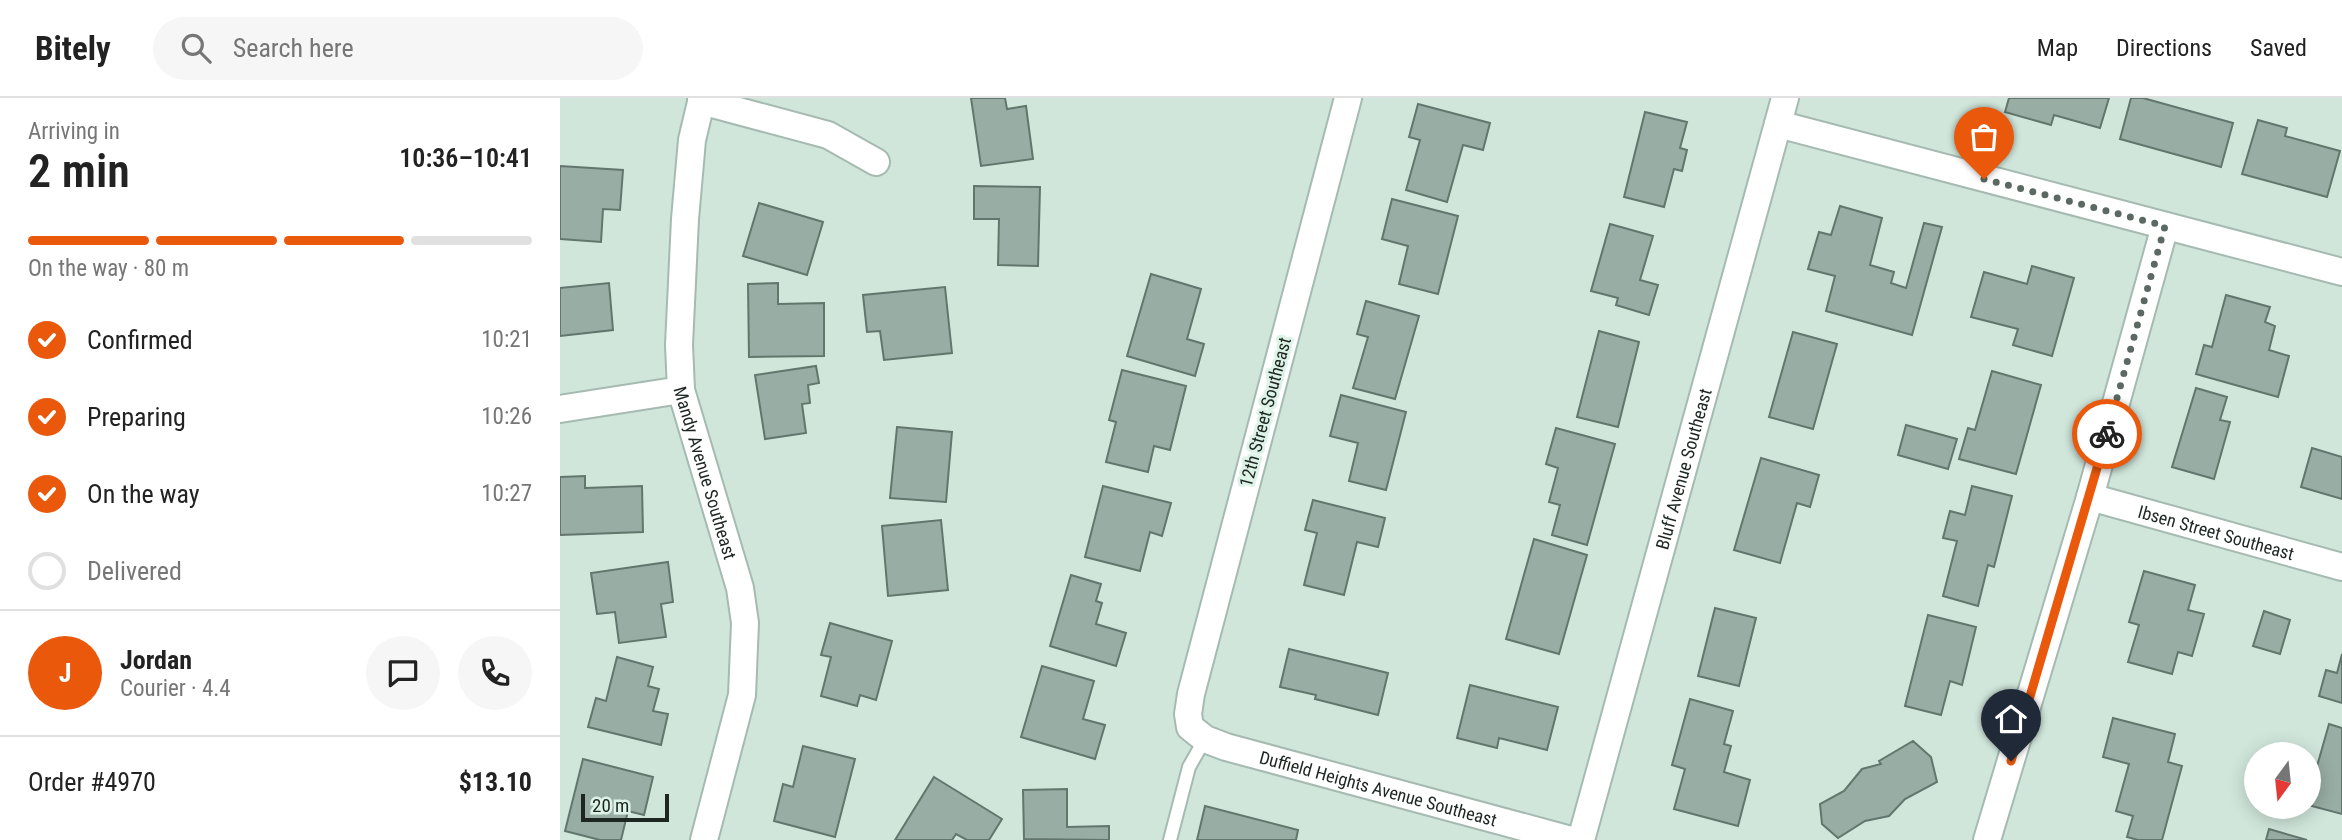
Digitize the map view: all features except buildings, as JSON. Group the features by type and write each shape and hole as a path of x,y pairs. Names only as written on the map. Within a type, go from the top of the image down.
{"street":[{"name":"12th Street Southeast","path":"1198,733 1188,715 1191,694 1348,98"},
{"name":"Bluff Avenue Southeast","path":"1581,840 1785,98"},
{"path":"702,100 828,135 876,162"},
{"name":"Mandy Avenue Southeast","path":"702,100 692,140 685,219 679,345 681,390 740,588 745,623 742,695 704,840"},
{"path":"1778,124 2342,272"},
{"path":"1987,840 2090,496 2165,226"},
{"path":"560,409 681,390"},
{"name":"Ibsen Street Southeast","path":"2090,496 2342,567"},
{"name":"Duffield Heights Avenue Southeast","path":"1198,733 1226,747 1570,840"}],"lane":[{"path":"1170,840 1198,733"}],"way so far":[{"path":"1984,179 2165,226 2107,434"}],"route":[{"path":"2011,761 2107,434"}]}
